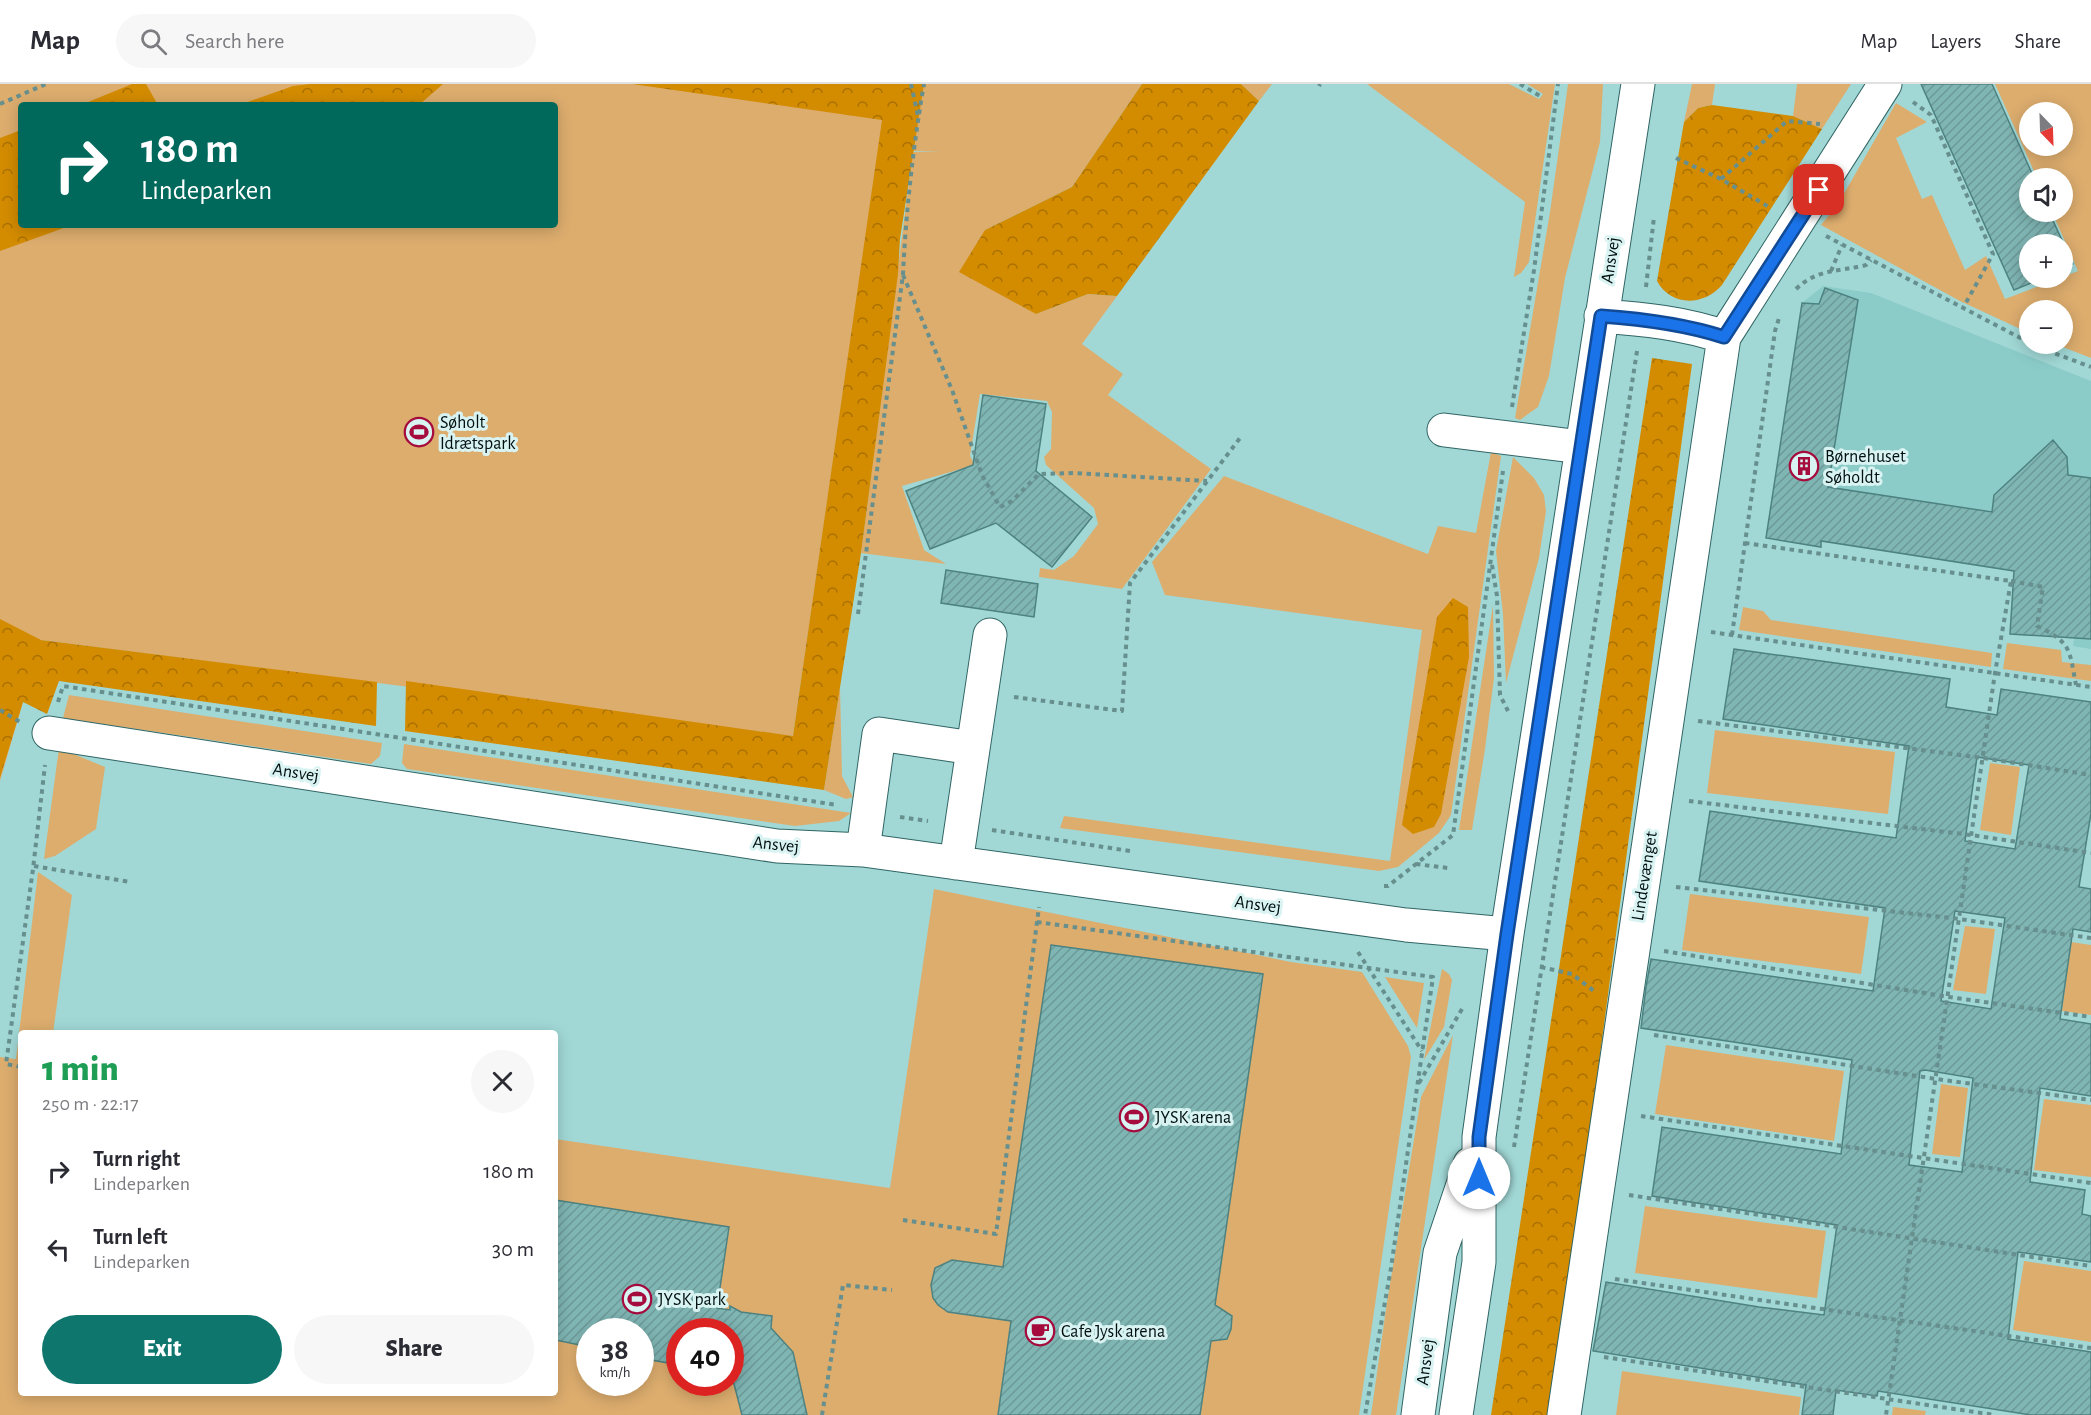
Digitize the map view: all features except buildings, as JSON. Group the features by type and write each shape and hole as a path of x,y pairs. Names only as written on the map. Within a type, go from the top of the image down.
{"street":[{"name":"Ansvej","path":"1456,1415 1479,1262 1479,1137 1507,934 1638,84"},
{"path":"1601,316 1642,319 1699,328 1724,337 1854,135 1895,90"},
{"name":"Lindevænget","path":"1564,1415 1724,337"},
{"path":"1444,430 1581,447"},
{"path":"956,863 990,635"},
{"name":"Ansvej","path":"49,733 777,846 863,849 1406,925 1507,934"},
{"path":"863,849 878,813 879,734 973,748"},
{"name":"Ansvej","path":"1418,1415 1440,1253 1479,1137"}],"path":[{"path":"0,104 45,84"},
{"path":"911,84 918,119"},
{"path":"858,614 903,274 904,238 924,84"},
{"path":"1520,84 1540,96"},
{"path":"1895,90 1931,115 1993,254 1963,308"},
{"path":"1721,179 1787,120 1822,124 1854,135"},
{"path":"1676,158 1721,179 1770,207"},
{"path":"1817,232 2019,337"},
{"path":"1832,271 1842,245"},
{"path":"1791,293 1806,280 1832,271 1866,265 1871,260"},
{"path":"903,274 952,390 982,475 1000,507 1012,501 1039,474 1075,473 1207,481"},
{"path":"1732,635 1775,330 1781,310"},
{"path":"1514,1152 1642,319"},
{"path":"2058,354 2091,367"},
{"path":"980,693 1122,711 1130,583 1240,438"},
{"path":"1745,543 2043,587 2037,626 2052,633 2068,647 2076,685"},
{"path":"1491,558 1497,596 1500,695 1510,714"},
{"path":"1886,1415 1995,673 2011,581"},
{"path":"1681,628 2091,687"},
{"path":"18,1066 6,1064 34,866 49,733 63,686 1141,852"},
{"path":"1668,717 1983,758 2091,775"},
{"path":"1656,797 1971,835 2091,853"},
{"path":"1378,886 1388,886 1453,835"},
{"path":"1416,864 1448,868"},
{"path":"34,866 130,882"},
{"path":"1643,883 1959,919 2091,938"},
{"path":"1334,915 1422,1052"},
{"path":"903,1220 996,1234 1037,922 1433,977 1391,1268 1365,1415"},
{"path":"1634,946 1949,997 2091,1017"},
{"path":"1541,967 1572,974 1609,1002 1623,1017 1936,1079 2091,1100"},
{"path":"1609,1112 2091,1183"},
{"path":"1599,1191 2091,1266"},
{"path":"1585,1274 2091,1348"},
{"path":"822,1415 843,1285 892,1290"},
{"path":"1573,1353 1995,1415"}],"shaded area":[{"name":"Søholt Idrætspark","path":"0,84 888,84 793,736 41,640 0,781"},
{"path":"923,84 1142,84 1072,187 985,230 1036,314 1088,294 1117,296 1082,344 1123,374 1108,395 1211,469 1122,589 1039,577 1040,568 1054,570 1074,556 1098,524 1094,508 1046,465 1044,457 1051,449 1052,412 1047,401 980,394 970,456 975,465 902,486 924,550 946,564 861,553 913,152 941,151 913,151"},
{"path":"1241,84 1272,84 1259,101"},
{"path":"1367,84 1509,84 1539,99 1543,94 1527,84 1555,84 1529,262 1521,273 1514,277 1525,202"},
{"path":"1568,84 1603,84 1600,142 1565,278 1549,376 1538,407 1520,420 1515,418 1550,212"},
{"path":"1692,84 1715,84 1712,105 1698,108 1684,122"},
{"path":"1797,84 1851,84 1822,129 1793,116"},
{"path":"1995,84 2091,84 2091,358 2073,351 2073,300 2019,300 2019,328 1960,301 1821,225 1838,204 1896,103 1927,122 1896,138 1922,199 1932,195 1965,270 1986,256 2005,299 2034,288 2073,288 2073,273 2078,271 2073,260 2073,234 2062,234 2056,222 2073,222 2073,168 2033,168 2027,156 2073,156 2073,102 2019,102 2019,138"},
{"path":"1823,286 1871,293 2091,381 2091,649 2073,646 2075,633 2055,577 1822,541 1821,547 1766,538 1802,303"},
{"path":"1491,452 1501,456 1451,815 1439,833 1398,867 1379,871 1060,828 1064,816 1390,861 1422,630 1165,595 1152,562 1224,476 1428,554 1438,526 1476,533"},
{"path":"1513,457 1534,478 1544,495 1546,511 1539,558 1506,683 1503,615 1496,551"},
{"path":"1493,605 1494,678 1485,749 1472,830 1459,830"},
{"path":"1743,607 1763,611 1771,620 1992,653 1991,667 1739,630"},
{"path":"2007,643 2061,650 2062,662 2091,665 2091,681 2003,669"},
{"path":"840,687 842,776 853,797 846,799 824,790"},
{"path":"69,695 382,743 380,756 371,764 63,718"},
{"path":"1715,730 1895,752 1888,814 1707,793"},
{"path":"404,744 851,813 839,821 795,826 407,769 402,763"},
{"path":"59,748 105,767 96,829 55,856 44,859"},
{"path":"1990,763 2020,767 2011,835 1980,830"},
{"path":"38,872 72,895 53,1030 19,1030"},
{"path":"934,889 1291,962 1362,972 1408,1046 1411,1057 1359,1415 0,1415 0,1057 16,1059 18,1042 18,1396 558,1396 558,1139 890,1188"},
{"path":"1690,894 1869,917 1861,974 1682,950"},
{"path":"1965,926 1995,929 1986,994 1953,990"},
{"path":"2071,942 2091,945 2091,1015 2062,1011"},
{"path":"1442,969 1449,974 1452,980 1444,1027 1424,1060"},
{"path":"1385,977 1424,983 1417,1028"},
{"path":"1453,1035 1396,1415 1371,1415 1421,1097"},
{"path":"1666,1045 1844,1071 1834,1141 1655,1114"},
{"path":"1941,1084 1968,1088 1960,1157 1932,1154"},
{"path":"2044,1099 2091,1105 2091,1177 2034,1170"},
{"path":"1645,1206 1826,1231 1817,1298 1635,1273"},
{"path":"2024,1261 2091,1271 2091,1342 2013,1330"},
{"path":"1622,1371 1801,1397 1799,1415 1616,1415"},
{"path":"1893,1407 1926,1411 1925,1415 1892,1415"}],"green space":[{"path":"132,84 146,84 156,102 88,102"},
{"path":"443,84 422,102 248,102 293,86"},
{"path":"632,84 924,84 900,239 898,274 861,553 824,790 405,731 406,681 793,736 882,120"},
{"path":"1142,84 1241,84 1259,101 1117,296 1088,294 1036,314 959,272 985,230 1072,187"},
{"path":"1712,105 1793,116 1822,129 1722,285 1706,297 1688,301 1671,296 1657,281 1684,122 1698,108"},
{"path":"18,131 18,228 64,228 0,251 0,138"},
{"path":"1652,358 1692,364 1552,1415 1491,1415"},
{"path":"1453,598 1468,607 1469,657 1441,814 1434,827 1413,834 1402,825 1437,617"},
{"path":"0,619 41,640 377,682 376,726 59,681 47,714 23,702 0,778"}],"place":[{"name":"Søholt Idrætspark","path":"419,432"},
{"name":"Børnehuset Søholdt","path":"1804,466"},
{"name":"JYSK arena","path":"1134,1117"},
{"name":"JYSK park","path":"637,1299"},
{"name":"Cafe Jysk arena","path":"1040,1331"}],"route":[{"path":"1479,1178 1479,1137 1507,934 1601,316 1642,319 1699,328 1724,337 1819,190"}]}
